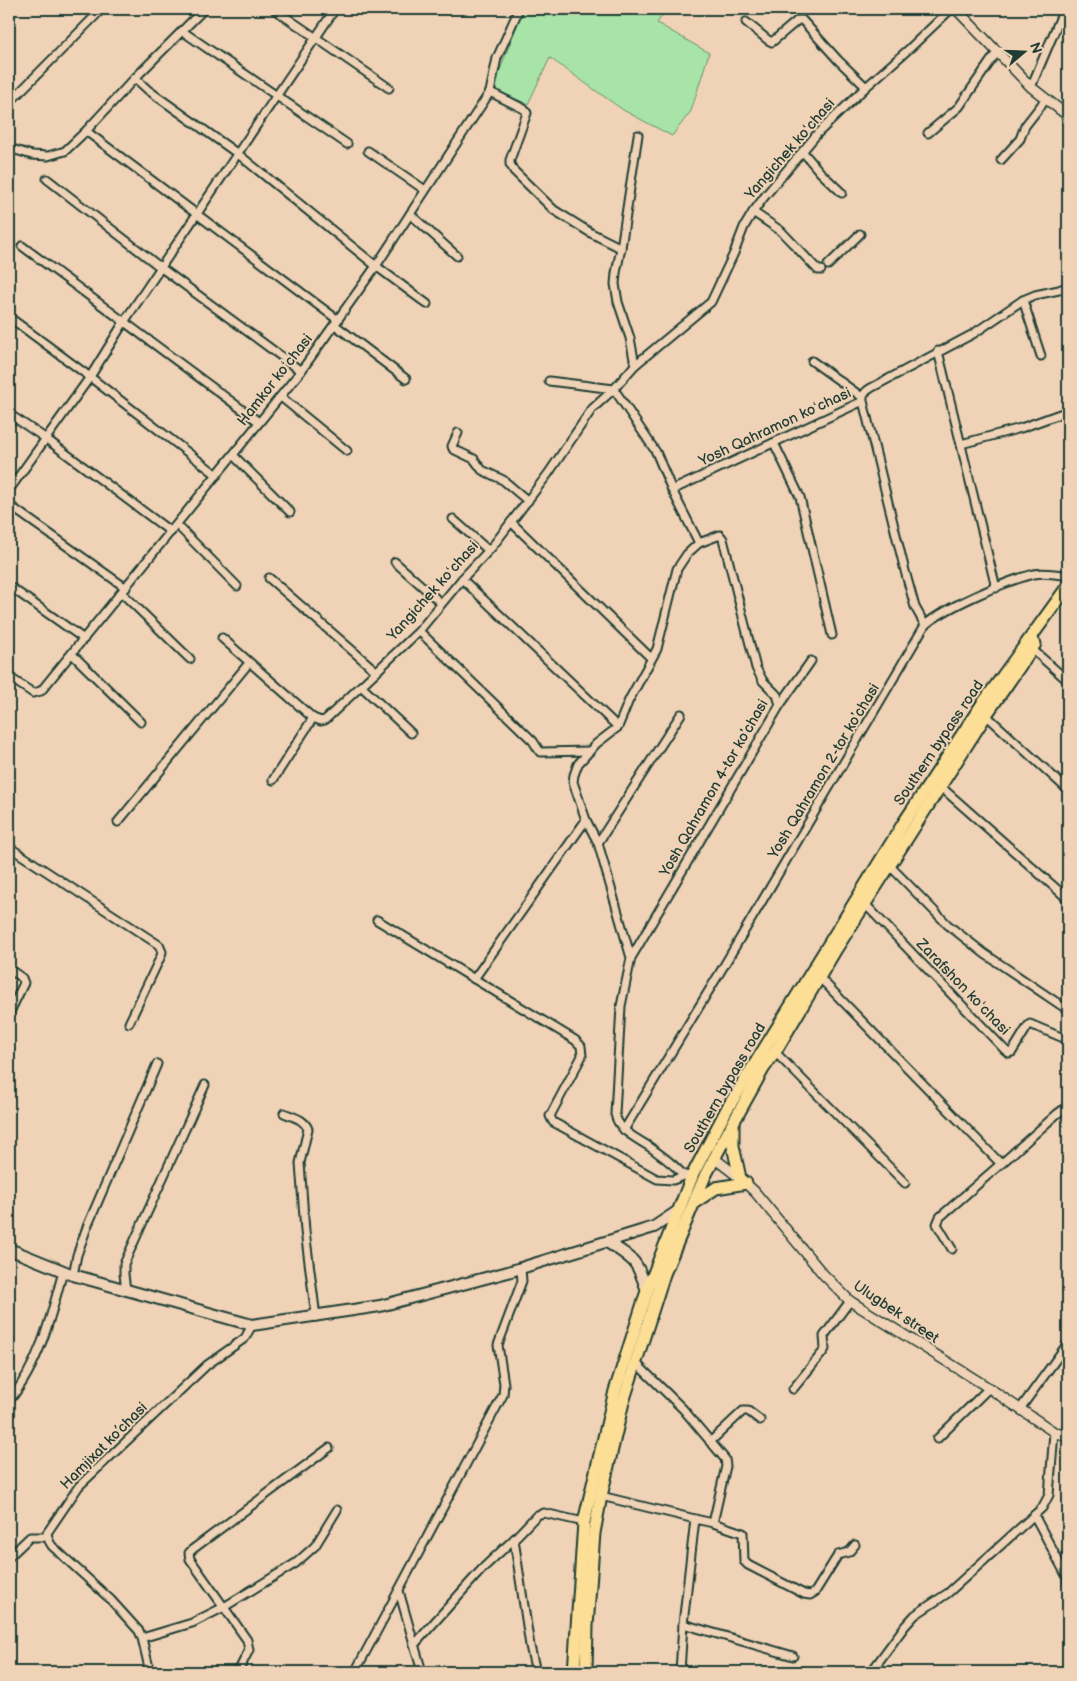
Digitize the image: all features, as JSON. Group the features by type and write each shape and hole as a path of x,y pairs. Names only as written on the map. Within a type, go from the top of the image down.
{"highway":[{"name":"Southern bypass road","path":"574,1672 584,1522 615,1391 647,1291 678,1211 688,1175 905,821 981,706 1068,586"},
{"name":"Southern bypass road","path":"586,1672 587,1626 594,1533 623,1402 664,1274 714,1158 763,1069 836,949 986,715 1068,599"},
{"path":"694,1203 716,1188 743,1180 733,1146 732,1123"}],"main road":[{"path":"9,1250 68,1273 252,1326 380,1306 521,1268 654,1227 678,1211"},
{"path":"607,1242 631,1257 641,1273 647,1291"}],"street":[{"path":"9,103 102,9"},
{"path":"9,148 32,155 48,156 65,151 204,9"},
{"path":"274,9 388,88"},
{"path":"9,490 90,377 160,267 278,96 335,9"},
{"name":"Hamkor koʻchasi","path":"9,677 33,693 40,692 301,371 376,266 490,92 497,58 518,9"},
{"name":"Yangichek koʻchasi","path":"313,718 321,721 325,720 419,631 441,602 512,522 592,409 614,389 635,365 711,302 753,212 764,196 817,134 951,9"},
{"path":"956,9 1032,87 1068,116"},
{"path":"1032,87 1064,9"},
{"path":"746,22 772,42 798,20 802,20 838,60 866,87"},
{"path":"182,30 346,144"},
{"path":"928,133 959,107 997,52"},
{"path":"135,78 148,90 238,154 376,266 427,304"},
{"path":"490,92 524,109 527,113 510,160 514,171 554,210 583,229 621,248"},
{"path":"1001,160 1020,138 1025,126 1046,100"},
{"path":"86,131 197,214 406,379"},
{"path":"635,365 630,338 618,302 615,284 638,135"},
{"path":"368,151 425,190"},
{"path":"803,152 842,193"},
{"path":"46,179 160,267 301,371"},
{"path":"753,212 781,232 818,270 825,268 860,234"},
{"path":"410,214 457,256"},
{"path":"22,246 260,422"},
{"name":"Yosh Qahramon koʻchasi","path":"672,490 774,443 862,399 864,392 973,334 1023,300 1068,286"},
{"path":"1023,300 1040,356"},
{"path":"9,316 217,476"},
{"path":"938,351 996,588"},
{"path":"812,361 862,399 905,571 916,608 925,625 948,609 996,588 1035,574 1055,573 1068,576"},
{"path":"549,381 614,389 656,452 672,490 699,543 687,554 677,569 657,649 629,700 618,727 596,744 578,764 573,782 586,820 598,843 631,958 621,1006 615,1114 617,1123 624,1130 688,1175"},
{"path":"280,397 347,451"},
{"path":"961,444 1021,428 1068,412"},
{"path":"9,414 45,438 171,532"},
{"path":"458,433 452,446 453,449 474,459 482,470 503,480 528,500"},
{"path":"774,443 800,497 832,636"},
{"path":"233,455 290,512"},
{"path":"9,505 124,591 190,659"},
{"path":"453,519 488,550"},
{"path":"512,522 651,658"},
{"path":"177,525 237,586"},
{"name":"Yosh Qahramon 4-tor koʼchasi","path":"631,958 780,705 777,695 763,681 756,668 723,539 720,535 717,535 699,543"},
{"path":"395,562 441,602"},
{"path":"269,578 376,672"},
{"path":"462,579 618,727"},
{"path":"9,586 84,639"},
{"name":"Yosh Qahramon 2-tor koʼchasi","path":"624,1130 729,957 925,625"},
{"path":"419,631 533,741 540,752 590,751"},
{"path":"222,638 313,718 273,780"},
{"path":"1032,649 1068,681"},
{"path":"72,654 141,722"},
{"path":"780,705 811,661"},
{"path":"118,822 249,663"},
{"path":"361,686 411,733"},
{"path":"598,843 681,714"},
{"path":"986,715 1068,790"},
{"path":"941,787 1068,899"},
{"path":"474,979 586,820"},
{"path":"9,847 159,945 162,952 161,956 129,1023"},
{"path":"890,866 948,924 985,954 1068,1010"},
{"name":"Zarafshon koʻchasi","path":"865,904 1009,1053 1012,1052 1030,1024 1068,1040"},
{"path":"377,920 575,1040 581,1046 582,1056 550,1116 553,1122 657,1180 673,1180 688,1175"},
{"path":"9,970 22,978 24,983 9,1014"},
{"path":"820,978 1001,1164"},
{"path":"775,1052 905,1184"},
{"path":"9,1401 23,1382 34,1362 68,1273 157,1064"},
{"path":"126,1291 124,1264 205,1085"},
{"path":"952,1249 937,1224 940,1217 1056,1114 1068,1106"},
{"path":"284,1113 300,1120 306,1124 308,1129 300,1163 305,1231 316,1317"},
{"name":"Ulugbek street","path":"714,1158 743,1180 755,1192 823,1274 850,1301 989,1388 1054,1432 1068,1437"},
{"path":"355,1672 503,1395 504,1384 498,1345 522,1281 521,1268"},
{"path":"793,1389 825,1349 824,1336 850,1301"},
{"name":"Hamjixat ko’chasi","path":"47,1537 49,1529 79,1486 207,1365 245,1338 252,1326"},
{"path":"1020,1409 1068,1343"},
{"path":"636,1363 683,1409 726,1462 713,1523"},
{"path":"937,1439 989,1388"},
{"path":"710,1442 743,1411 748,1411 760,1420"},
{"path":"871,1672 915,1615 948,1593 1042,1508 1049,1495 1054,1432"},
{"path":"238,1672 249,1650 247,1640 190,1559 189,1553 329,1448"},
{"path":"601,1496 713,1523 744,1533 744,1561 748,1565 804,1594 810,1595 815,1592 838,1555 849,1552 855,1545"},
{"path":"142,1638 182,1627 224,1607 296,1563 315,1546 337,1510"},
{"path":"414,1645 483,1568 537,1515 584,1522"},
{"path":"1034,1515 1067,1577 1068,1585"},
{"path":"680,1672 683,1624 695,1519"},
{"path":"9,1557 30,1537 47,1537 52,1546 110,1599 139,1630 148,1672"},
{"path":"514,1539 530,1646 536,1672"},
{"path":"399,1592 422,1672"},
{"path":"683,1624 793,1656"}],"green space":[{"path":"523,9 667,9 657,23 709,53 691,111 672,136 623,110 550,58 528,104 499,92 495,83"}]}
